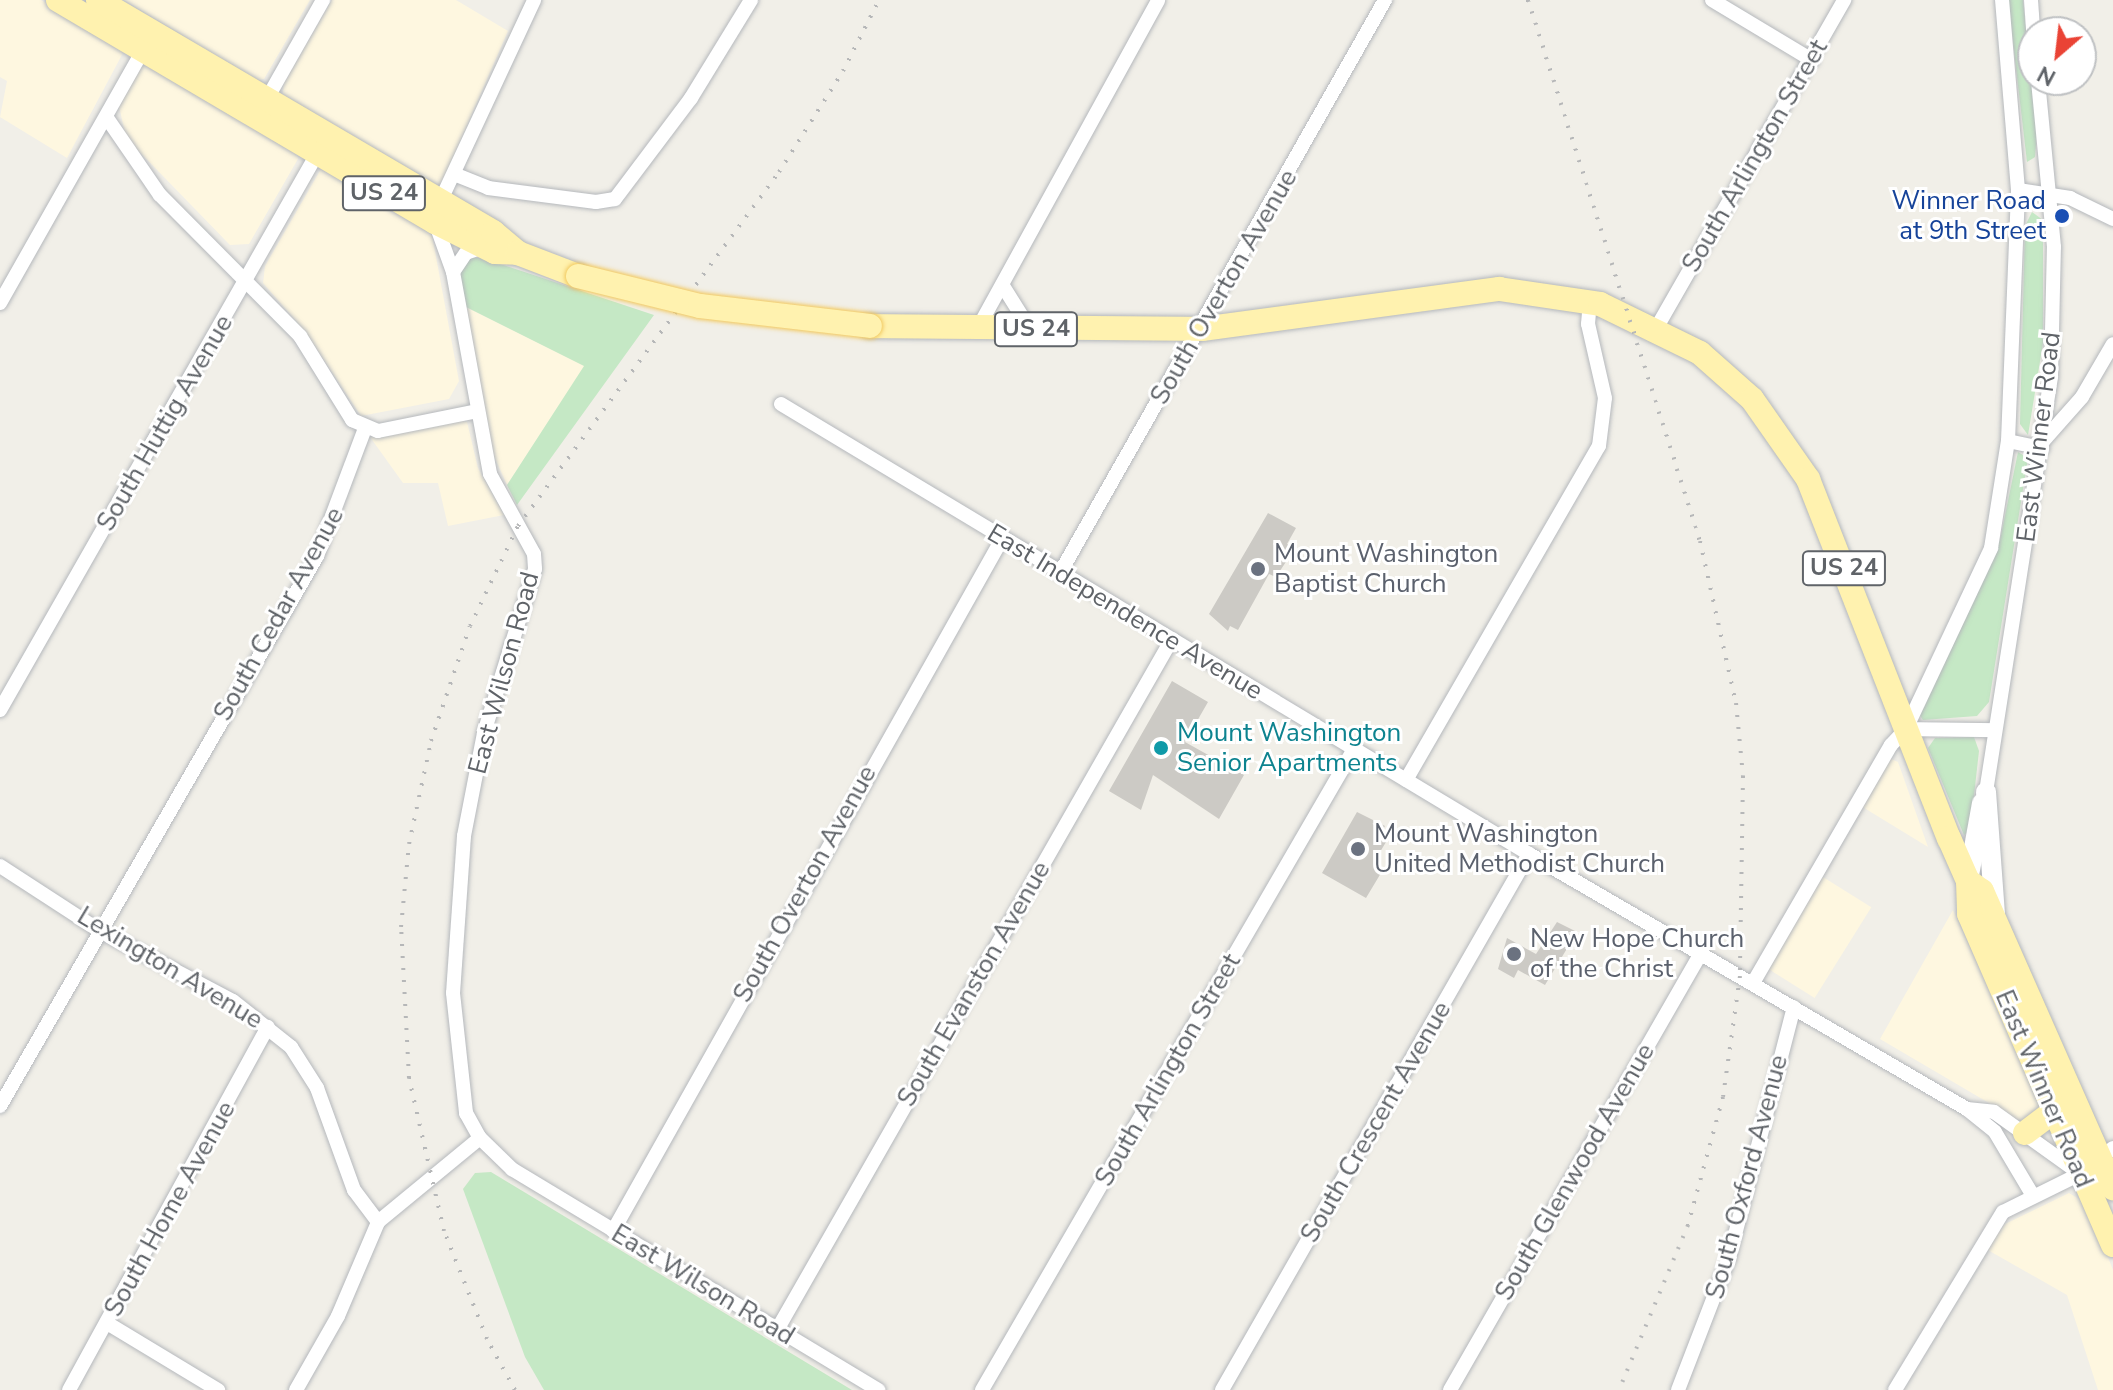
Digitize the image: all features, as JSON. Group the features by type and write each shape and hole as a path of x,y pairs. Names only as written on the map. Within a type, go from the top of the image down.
{"main road":[{"name":"US 24","path":"58,0 103,7 148,41 261,109 437,212 518,253 578,276 700,306 870,326 1202,329 1476,291 1590,301 1661,319 1736,384 1796,457 1968,881 1982,891 1995,920"},
{"name":"US 24","path":"437,212 483,247 518,253"},
{"name":"East Winner Road","path":"1968,881 1965,899 2107,1155 2113,1188"},
{"name":"East Winner Road","path":"1995,920 2013,990 2053,1112 2113,1245"},
{"path":"2025,1133 2053,1112"}],"street":[{"path":"261,109 323,0"},
{"path":"437,212 534,0"},
{"path":"454,174 488,188 596,202 615,199 691,98 751,0"},
{"path":"978,328 1158,0"},
{"name":"South Overton Avenue","path":"1060,573 1202,329 1385,0"},
{"path":"1712,0 1812,60"},
{"name":"South Arlington Street","path":"1661,319 1844,0"},
{"name":"East Winner Road","path":"1906,729 1991,548 2008,441 2018,190 2002,0"},
{"path":"0,303 148,41"},
{"name":"East Winner Road","path":"1968,881 1986,792 1993,730 2043,444 2055,312 2050,194 2040,96"},
{"path":"107,118 160,195 249,278 300,336 352,420 365,428 390,430 477,411"},
{"name":"South Huttig Avenue","path":"0,710 249,278 322,144"},
{"path":"2018,190 2050,194 2113,219"},
{"name":"East Wilson Road","path":"437,212 453,272 490,474 534,554 535,569 484,733 455,907 459,1083 480,1138 512,1169 878,1390"},
{"path":"453,272 466,253 483,247"},
{"path":"1003,286 1030,329"},
{"path":"1406,780 1599,446 1605,398 1588,324 1590,301"},
{"path":"2008,441 2043,444 2082,397 2113,344"},
{"name":"East Independence Avenue","path":"781,404 1529,854 1967,1109 1995,1132 2032,1194"},
{"name":"South Cedar Avenue","path":"0,1106 317,556 365,428"},
{"name":"South Overton Avenue","path":"613,1231 1002,539"},
{"name":"South Evanston Avenue","path":"777,1330 1172,639"},
{"path":"1753,983 1868,776 1906,729 1993,730"},
{"name":"South Arlington Street","path":"982,1390 1354,749"},
{"name":"East Winner Road","path":"1986,792 1995,920"},
{"name":"South Crescent Avenue","path":"1222,1390 1529,854"},
{"name":"Lexington Avenue","path":"0,866 100,931 233,1001 291,1047 317,1088 354,1190 378,1222"},
{"name":"South Glenwood Avenue","path":"1450,1390 1701,953"},
{"name":"South Oxford Avenue","path":"1678,1390 1729,1258 1794,1007"},
{"name":"South Home Avenue","path":"69,1390 268,1027"},
{"name":"East Independence Avenue","path":"1967,1109 1994,1112 2080,1174"},
{"path":"296,1390 338,1316 378,1222 480,1138"},
{"path":"1895,1390 1974,1254 2003,1212 2032,1194 2080,1174 2107,1155"},
{"path":"107,1323 218,1390"}],"shaded area":[{"path":"0,0 41,0 124,51 67,158 0,117 7,81 0,77"},
{"path":"124,0 310,0 264,79 257,80"},
{"path":"332,0 456,0 508,31 440,187 431,188 282,100 284,83"},
{"path":"150,64 295,147 298,159 249,244 230,245 126,138 119,106 142,66"},
{"path":"321,169 420,222 432,235 459,381 449,399 361,416 304,330 263,283 265,266"},
{"path":"464,306 585,366 507,485 494,456"},
{"path":"459,420 467,422 478,468 504,515 448,526 438,483 403,483 370,437"},
{"path":"1891,759 1898,762 1928,847 1861,806"},
{"path":"1823,877 1871,907 1815,998 1766,968"},
{"path":"1953,910 2039,1101 2041,1109 2023,1123 1880,1039"},
{"path":"2069,1193 2087,1204 2113,1270 2113,1390 2098,1390 2067,1295 1986,1249 2005,1224"}],"green space":[{"path":"2008,0 2023,0 2025,16 2017,16 2017,77"},
{"path":"2019,96 2033,96 2037,134 2035,157 2027,162"},
{"path":"2032,212 2043,220 2043,343 2028,435 2020,424 2025,226"},
{"path":"468,258 482,258 654,315 517,505 507,485 584,366 464,306 459,267"},
{"path":"2018,452 2028,458 1989,702 1977,716 1923,720 1919,714 2000,540"},
{"path":"1974,737 1979,751 1970,831 1964,835 1928,748 1935,738"},
{"path":"491,1172 852,1390 544,1390 525,1357 463,1189 475,1173"}],"building":[{"name":"Mount Washington Baptist Church","path":"1268,513 1296,528 1287,544 1295,548 1276,577 1269,574 1238,630 1230,626 1228,631 1209,614"},
{"name":"Mount Washington Senior Apartments","path":"1172,681 1208,702 1185,742 1244,775 1219,819 1153,775 1141,810 1109,791"},
{"name":"Mount Washington United Methodist Church","path":"1357,812 1385,826 1381,833 1389,837 1374,862 1384,868 1366,898 1322,873"},
{"name":"New Hope Church of the Christ","path":"1557,922 1577,932 1545,985 1518,970 1514,978 1498,969 1507,938 1536,954"}],"railway":[{"path":"515,1390 487,1339 444,1231 409,1078 401,927 409,844 431,741 470,626 518,526 779,172 843,71 879,0"},
{"path":"1528,0 1700,541 1736,703 1743,776 1740,976 1723,1097 1688,1225 1619,1390"}],"place":[{"name":"Winner Road at 9th Street","path":"2062,216"},
{"name":"Mount Washington Baptist Church","path":"1258,569"},
{"name":"Mount Washington Senior Apartments","path":"1161,748"},
{"name":"Mount Washington United Methodist Church","path":"1358,849"},
{"name":"New Hope Church of the Christ","path":"1514,954"}]}
